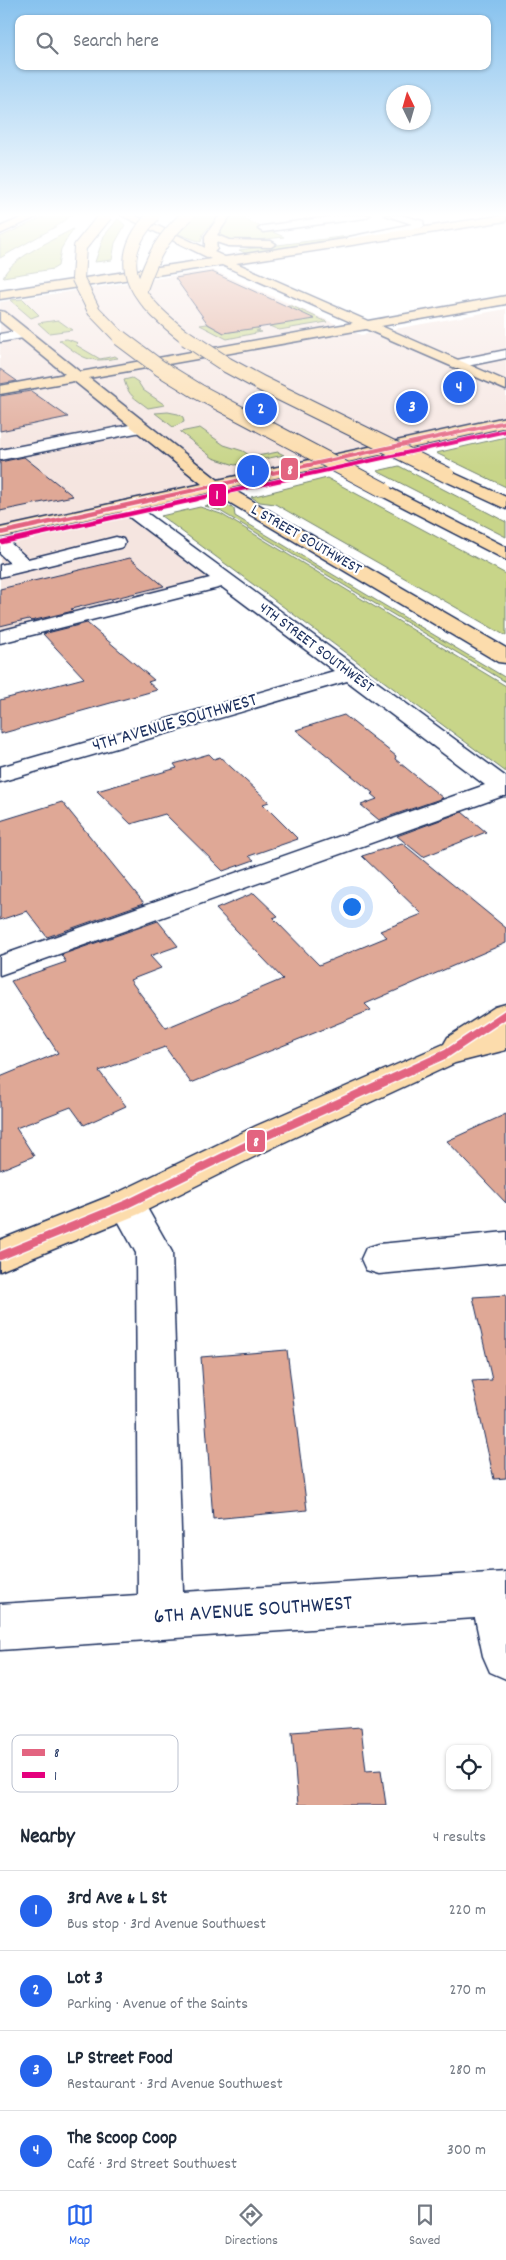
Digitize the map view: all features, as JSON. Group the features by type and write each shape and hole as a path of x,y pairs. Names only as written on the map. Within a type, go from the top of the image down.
{"main road":[{"path":"86,299 89,305 110,329 139,354 180,381 506,554"},
{"path":"146,299 169,325 215,357 264,384 506,504"},
{"path":"309,299 506,386"},
{"path":"0,390 506,300"},
{"name":"L STREET SOUTHWEST","path":"0,315 215,486 506,657"},
{"path":"0,533 506,422"},
{"path":"0,1256 128,1204 268,1135 446,1054 506,1014"},
{"path":"446,1054 506,1039"}],"street":[{"path":"0,338 24,334"},
{"path":"457,364 504,355"},
{"path":"63,426 83,439"},
{"path":"0,455 140,428"},
{"name":"4TH STREET SOUTHWEST","path":"126,506 505,788"},
{"path":"0,571 116,543"},
{"path":"0,544 24,565"},
{"path":"0,637 226,580"},
{"name":"4TH AVENUE SOUTHWEST","path":"0,776 350,673"},
{"path":"0,966 505,788"},
{"path":"128,1204 154,1252 161,1617"},
{"path":"379,1259 506,1247"},
{"path":"499,1595 506,1656"},
{"name":"6TH AVENUE SOUTHWEST","path":"0,1627 499,1595"}],"shaded area":[{"path":"18,299 279,299 361,335 506,309 506,422 127,506 226,580 0,637 0,302"}],"green space":[{"path":"23,299 39,315 31,318 10,300"},
{"path":"288,306 292,306 327,322 279,330 267,325"},
{"path":"58,320 72,330 49,333 38,323"},
{"path":"207,324 224,333 255,327 260,330 256,331 261,332 227,339 200,325"},
{"path":"67,339 78,343 76,345 100,359 115,356 118,358 92,360 86,358 74,352 59,340"},
{"path":"132,378 138,382 143,390 165,405 148,408 136,399 128,390 124,380"},
{"path":"168,412 183,417 184,422 173,427 155,413"},
{"path":"200,428 224,445 243,451 252,457 278,452 284,455 235,465 213,458 180,432"},
{"path":"506,437 506,487 436,453"},
{"path":"399,466 506,522 506,537 377,471"},
{"path":"327,478 506,574 506,636 275,504 260,502 251,497"},
{"path":"223,503 234,509 235,516 506,678 506,682 220,511 205,506"},
{"path":"200,507 221,514 506,686 506,772 161,516"}],"building":[{"path":"190,299 272,299 315,319 224,333 208,324"},
{"path":"0,369 17,381 0,384"},
{"path":"31,391 68,417 0,431 0,396"},
{"path":"24,457 73,496 0,511 0,462"},
{"path":"130,558 164,586 71,609 73,611 0,626 0,589"},
{"path":"87,623 154,680 148,682 157,690 0,734 0,700 84,678 43,634"},
{"path":"344,715 396,756 395,759 443,798 379,820 361,805 377,799 371,794 373,793 296,730"},
{"path":"209,754 214,759 220,757 269,802 263,804 298,839 249,856 254,860 223,871 165,814 131,824 97,791 177,768 174,764"},
{"path":"62,802 144,903 47,937 27,911 0,920 0,821"},
{"path":"462,812 486,832 423,857 397,836"},
{"path":"402,843 506,928 506,943 365,1004 371,1010 191,1083 165,1047 99,1071 126,1106 84,1125 71,1107 16,1128 34,1156 0,1170 0,1077 58,1053 11,981 66,962 61,955 158,921 178,946 150,956 161,968 130,980 166,1028 283,979 216,909 254,893 278,916 273,918 319,965 387,937 380,931 422,914 362,856"},
{"path":"506,1114 506,1203 447,1141"},
{"path":"506,1295 506,1478 494,1479 472,1381 492,1380 473,1297"},
{"path":"287,1350 307,1510 213,1519 201,1357"},
{"path":"361,1727 366,1771 381,1770 386,1805 298,1805 292,1732"}],"transit line":[{"name":"8","path":"0,533 506,422"},
{"name":"1","path":"2,542 506,431"},
{"name":"8","path":"0,1256 127,1204 268,1135 446,1054 506,1014"}],"place":[{"name":"The Scoop Coop","path":"459,387"},
{"name":"LP Street Food","path":"412,407"},
{"name":"Lot 3","path":"261,409"},
{"name":"3rd Ave & L St","path":"253,471"}]}
